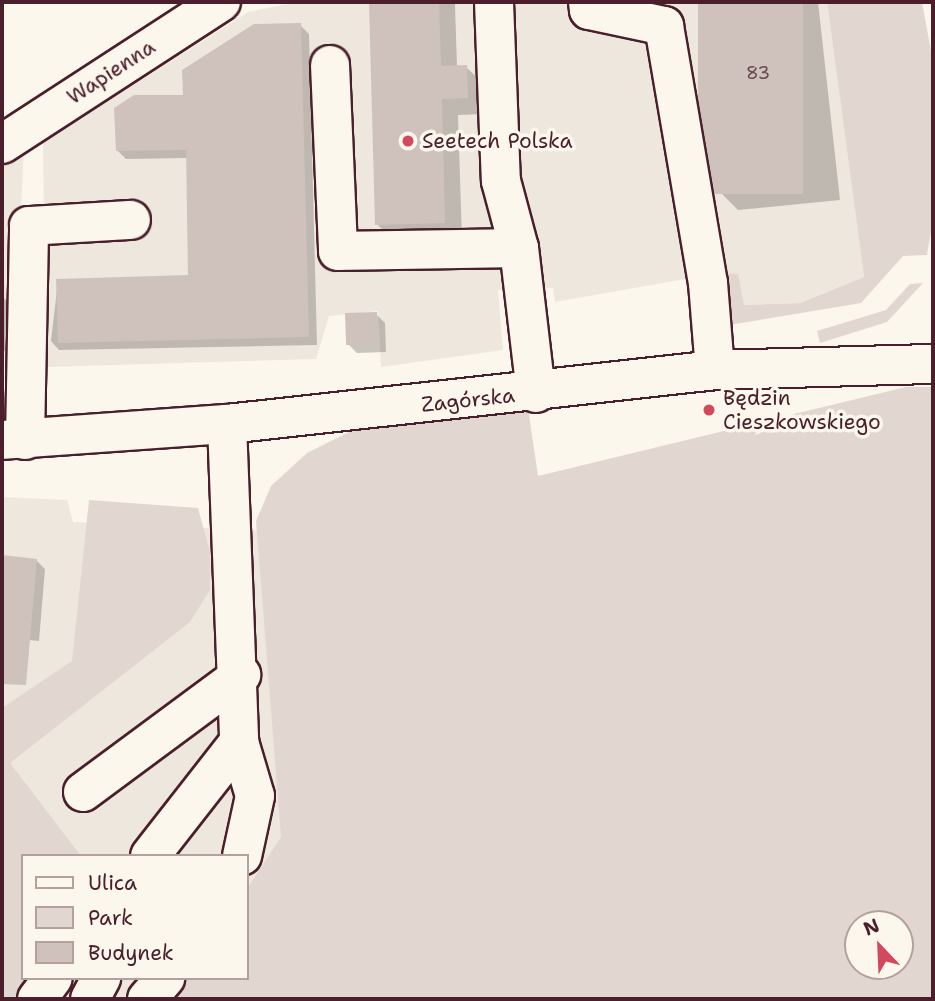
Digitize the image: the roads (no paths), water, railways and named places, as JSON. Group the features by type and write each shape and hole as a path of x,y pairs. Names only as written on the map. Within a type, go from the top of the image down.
{"street":[{"name":"Wapienna","path":"2,144 221,2"},
{"path":"494,2 501,181 519,248 536,393"},
{"path":"588,2 589,10 664,26 708,284 715,370"},
{"path":"330,65 338,251 519,248"},
{"path":"13,440 29,226 131,220"},
{"name":"Zagórska","path":"13,440 227,424 536,393 715,370 933,364"},
{"path":"227,424 241,675 239,742 255,796 242,854"},
{"path":"83,792 241,675"},
{"path":"152,854 239,742"},
{"path":"185,854 239,742"},
{"path":"37,999 51,980"},
{"path":"90,999 100,980"},
{"path":"147,999 163,980"}],"place":[{"name":"Seetech Polska","path":"408,141"},
{"name":"Będzin Cieszkowskiego","path":"709,410"}]}
